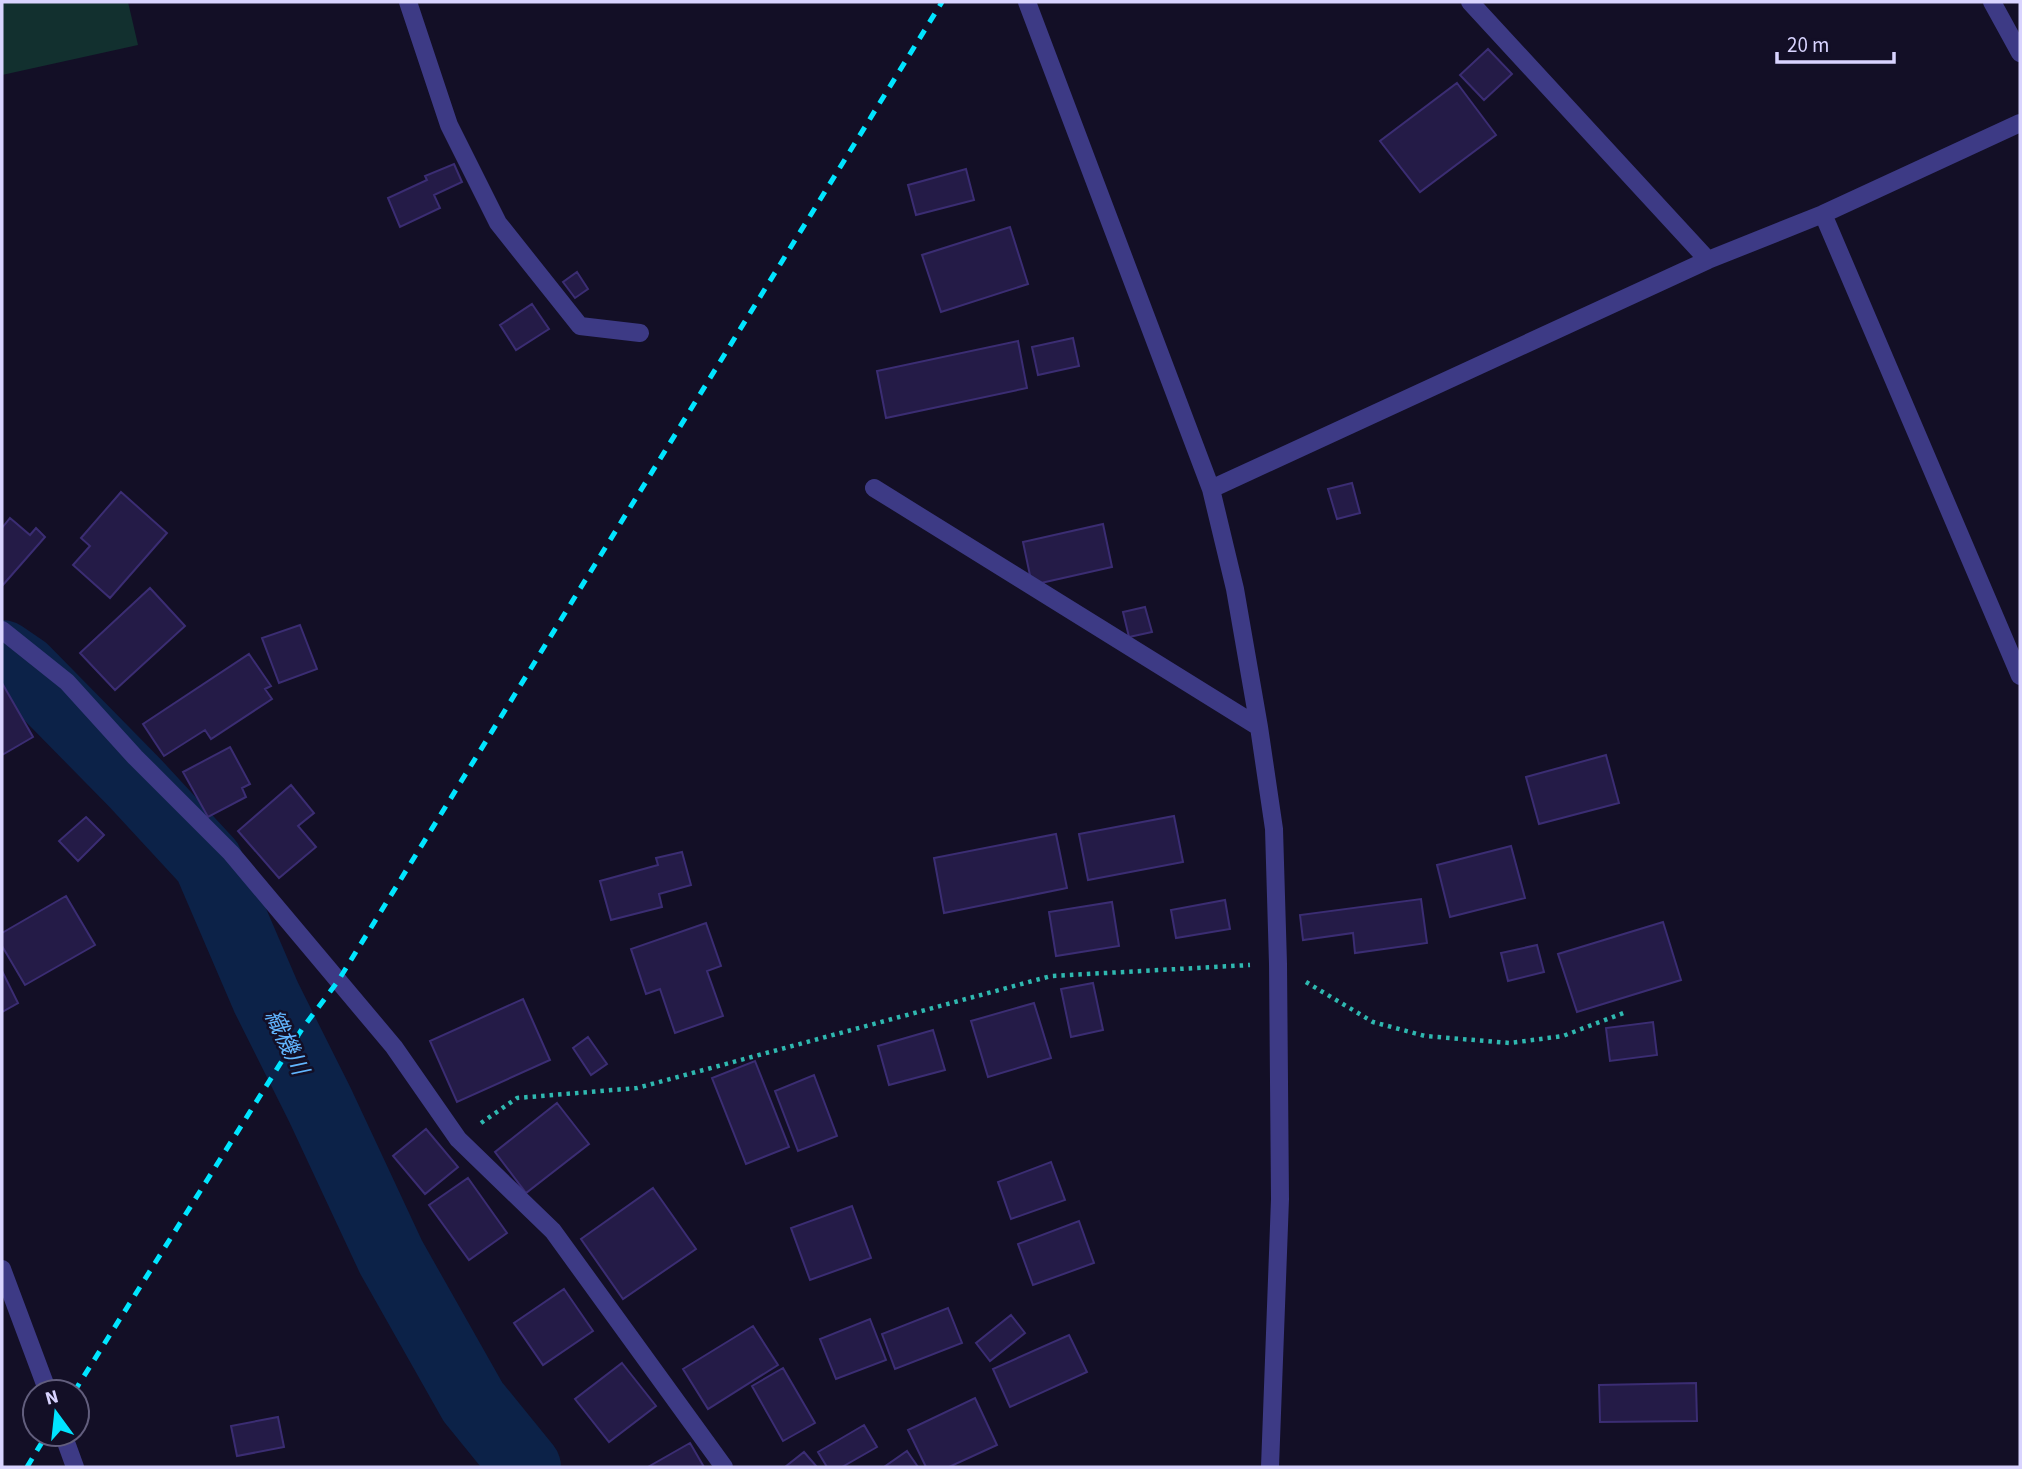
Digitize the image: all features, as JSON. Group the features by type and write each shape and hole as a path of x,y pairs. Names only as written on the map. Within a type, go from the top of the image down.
{"street":[{"path":"408,2 449,125 498,223 580,326 640,333"},
{"path":"1027,2 1211,489 1236,589 1259,727 1274,829 1278,964 1280,1199 1270,1467"},
{"path":"1470,2 1707,260"},
{"path":"1992,2 2020,53"},
{"path":"1211,489 1707,260 1823,214 2020,123"},
{"path":"1823,214 2020,676"},
{"path":"874,488 1259,727"},
{"path":"2,630 67,682 135,757 231,853 394,1047 458,1139 553,1231 724,1467"},
{"path":"2,1269 43,1378"},
{"path":"68,1448 75,1467"}],"path":[{"path":"458,1139 517,1098 637,1088 1051,976 1278,964 1373,1022 1425,1036 1510,1043 1563,1036 1626,1012"}],"green space":[{"path":"2,2 128,2 138,45 2,75"}],"building":[{"path":"1488,49 1512,74 1484,100 1460,75"},
{"path":"1457,83 1496,135 1420,192 1380,141"},
{"path":"454,164 462,182 434,195 440,208 400,227 388,198 427,180 425,176"},
{"path":"966,169 974,200 916,215 908,185"},
{"path":"1010,227 1028,284 941,312 922,255"},
{"path":"577,272 588,289 575,298 563,282"},
{"path":"532,304 549,329 516,350 500,325"},
{"path":"1073,338 1079,366 1038,375 1032,347"},
{"path":"1018,341 1027,388 886,418 877,371"},
{"path":"1352,483 1360,513 1337,519 1328,489"},
{"path":"121,492 167,533 110,598 73,565 90,546 81,538"},
{"path":"10,518 30,535 36,528 45,537 2,586 2,528"},
{"path":"1103,524 1112,567 1032,585 1023,542"},
{"path":"150,588 185,626 115,690 80,653"},
{"path":"1145,607 1152,632 1129,637 1123,612"},
{"path":"300,625 317,669 279,683 262,638"},
{"path":"249,654 271,686 265,689 272,699 211,739 205,730 164,756 143,724"},
{"path":"2,683 33,737 2,755"},
{"path":"230,747 250,784 242,788 246,797 208,817 183,772"},
{"path":"1606,755 1619,803 1539,824 1526,777"},
{"path":"291,785 314,813 298,826 316,847 279,878 238,831"},
{"path":"1174,816 1183,862 1088,880 1079,834"},
{"path":"86,817 104,835 78,861 59,841"},
{"path":"1056,834 1067,888 944,913 934,858"},
{"path":"1511,846 1525,898 1450,917 1437,865"},
{"path":"682,852 691,885 659,894 662,907 611,920 600,881 658,865 656,858"},
{"path":"66,896 95,945 25,985 2,946 2,933"},
{"path":"1421,899 1427,943 1355,953 1353,933 1303,940 1300,915"},
{"path":"1225,900 1230,929 1176,938 1171,910"},
{"path":"1112,902 1119,946 1056,956 1049,912"},
{"path":"1663,922 1681,980 1577,1012 1558,954"},
{"path":"706,923 721,966 707,971 723,1016 675,1033 660,989 646,994 631,949"},
{"path":"1537,945 1544,972 1508,981 1501,953"},
{"path":"2,971 18,1003 2,1012"},
{"path":"1093,983 1103,1030 1071,1037 1061,989"},
{"path":"523,999 550,1060 457,1102 430,1041"},
{"path":"1034,1003 1051,1058 988,1077 971,1021"},
{"path":"1653,1022 1657,1055 1610,1061 1606,1028"},
{"path":"933,1030 945,1070 889,1085 878,1046"},
{"path":"588,1037 607,1064 591,1075 573,1048"},
{"path":"755,1061 789,1147 746,1164 712,1078"},
{"path":"814,1075 837,1136 798,1151 775,1091"},
{"path":"557,1103 589,1144 526,1193 495,1152"},
{"path":"426,1129 458,1167 425,1194 393,1156"},
{"path":"1051,1162 1065,1200 1011,1219 998,1182"},
{"path":"468,1178 507,1233 469,1260 429,1205"},
{"path":"653,1188 696,1249 623,1299 581,1239"},
{"path":"852,1206 871,1258 810,1280 791,1228"},
{"path":"1079,1221 1094,1263 1033,1285 1018,1244"},
{"path":"564,1289 593,1331 543,1365 514,1323"},
{"path":"948,1308 962,1343 895,1369 882,1334"},
{"path":"1011,1315 1025,1333 990,1361 976,1343"},
{"path":"870,1319 886,1360 836,1379 820,1339"},
{"path":"753,1326 778,1365 708,1409 683,1369"},
{"path":"1069,1335 1087,1372 1010,1407 993,1369"},
{"path":"622,1363 656,1406 609,1442 575,1399"},
{"path":"783,1368 815,1423 783,1441 752,1386"},
{"path":"1696,1383 1697,1421 1600,1422 1599,1385"},
{"path":"975,1398 997,1445 949,1467 926,1467 908,1430"},
{"path":"278,1417 284,1447 237,1456 231,1426"},
{"path":"864,1425 877,1447 842,1467 827,1467 818,1452"},
{"path":"690,1443 704,1467 648,1467"},
{"path":"907,1451 918,1467 884,1467"},
{"path":"804,1452 817,1467 785,1467"}],"waterway":[{"name":"織機川","path":"2,655 24,670 208,862 266,997 391,1257 473,1402 526,1467"}],"railway":[{"path":"83,1378 302,1029 338,981 942,2"},
{"path":"27,1467 39,1448"}]}
